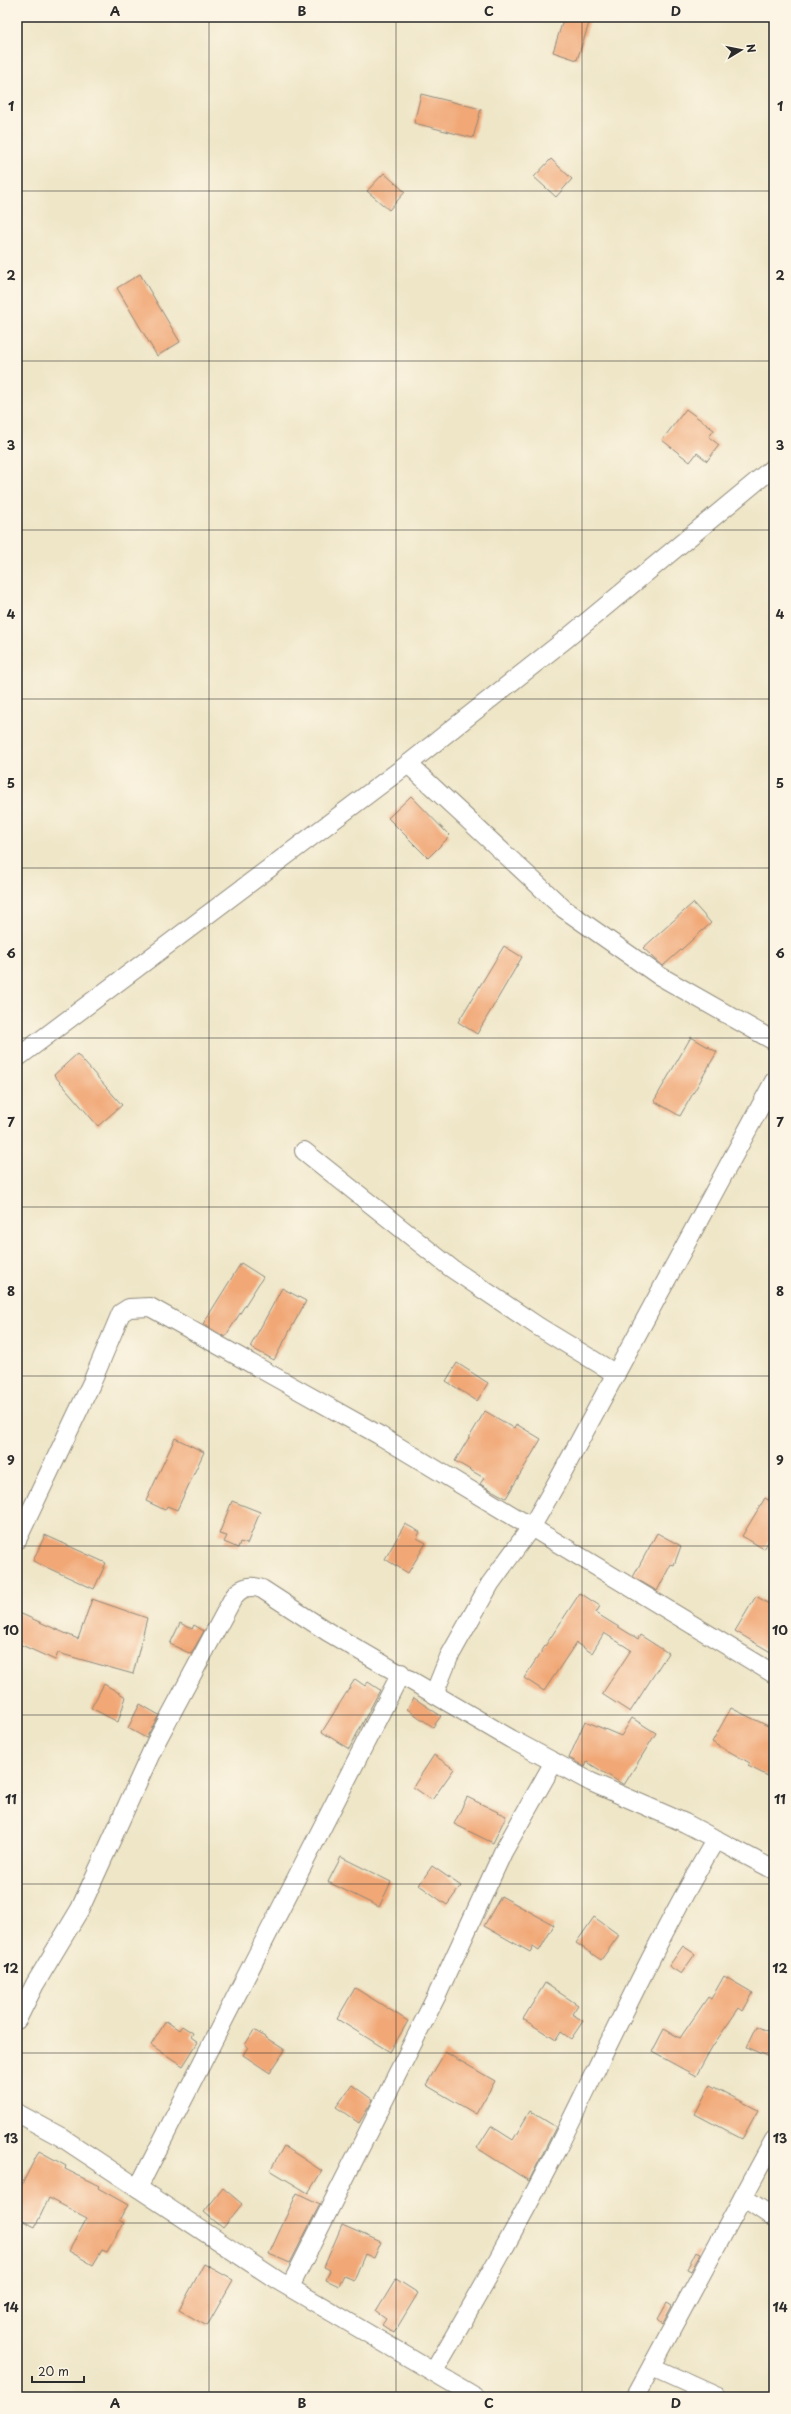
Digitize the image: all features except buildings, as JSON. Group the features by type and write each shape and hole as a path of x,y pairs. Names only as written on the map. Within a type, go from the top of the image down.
{"street":[{"path":"17,1058 408,764 572,634 774,467"},
{"path":"408,764 564,909 658,975 774,1041"},
{"path":"434,1694 450,1657 490,1584 532,1526 774,1081"},
{"path":"304,1151 451,1268 539,1327 616,1374"},
{"path":"17,1540 92,1382 121,1313 129,1308 150,1307 379,1435 532,1526 774,1674"},
{"path":"17,2020 35,1984 80,1909 156,1742 236,1592 250,1586 262,1589 328,1632 401,1673 510,1739 554,1762 716,1839 774,1870"},
{"path":"138,2188 401,1673"},
{"path":"290,2287 438,1993 503,1852 554,1762"},
{"path":"434,2371 494,2267 555,2152 680,1900 716,1839"},
{"path":"17,2113 61,2137 290,2287 476,2397"},
{"path":"636,2397 774,2140"},
{"path":"743,2197 774,2218"},
{"path":"652,2367 718,2397"}]}
